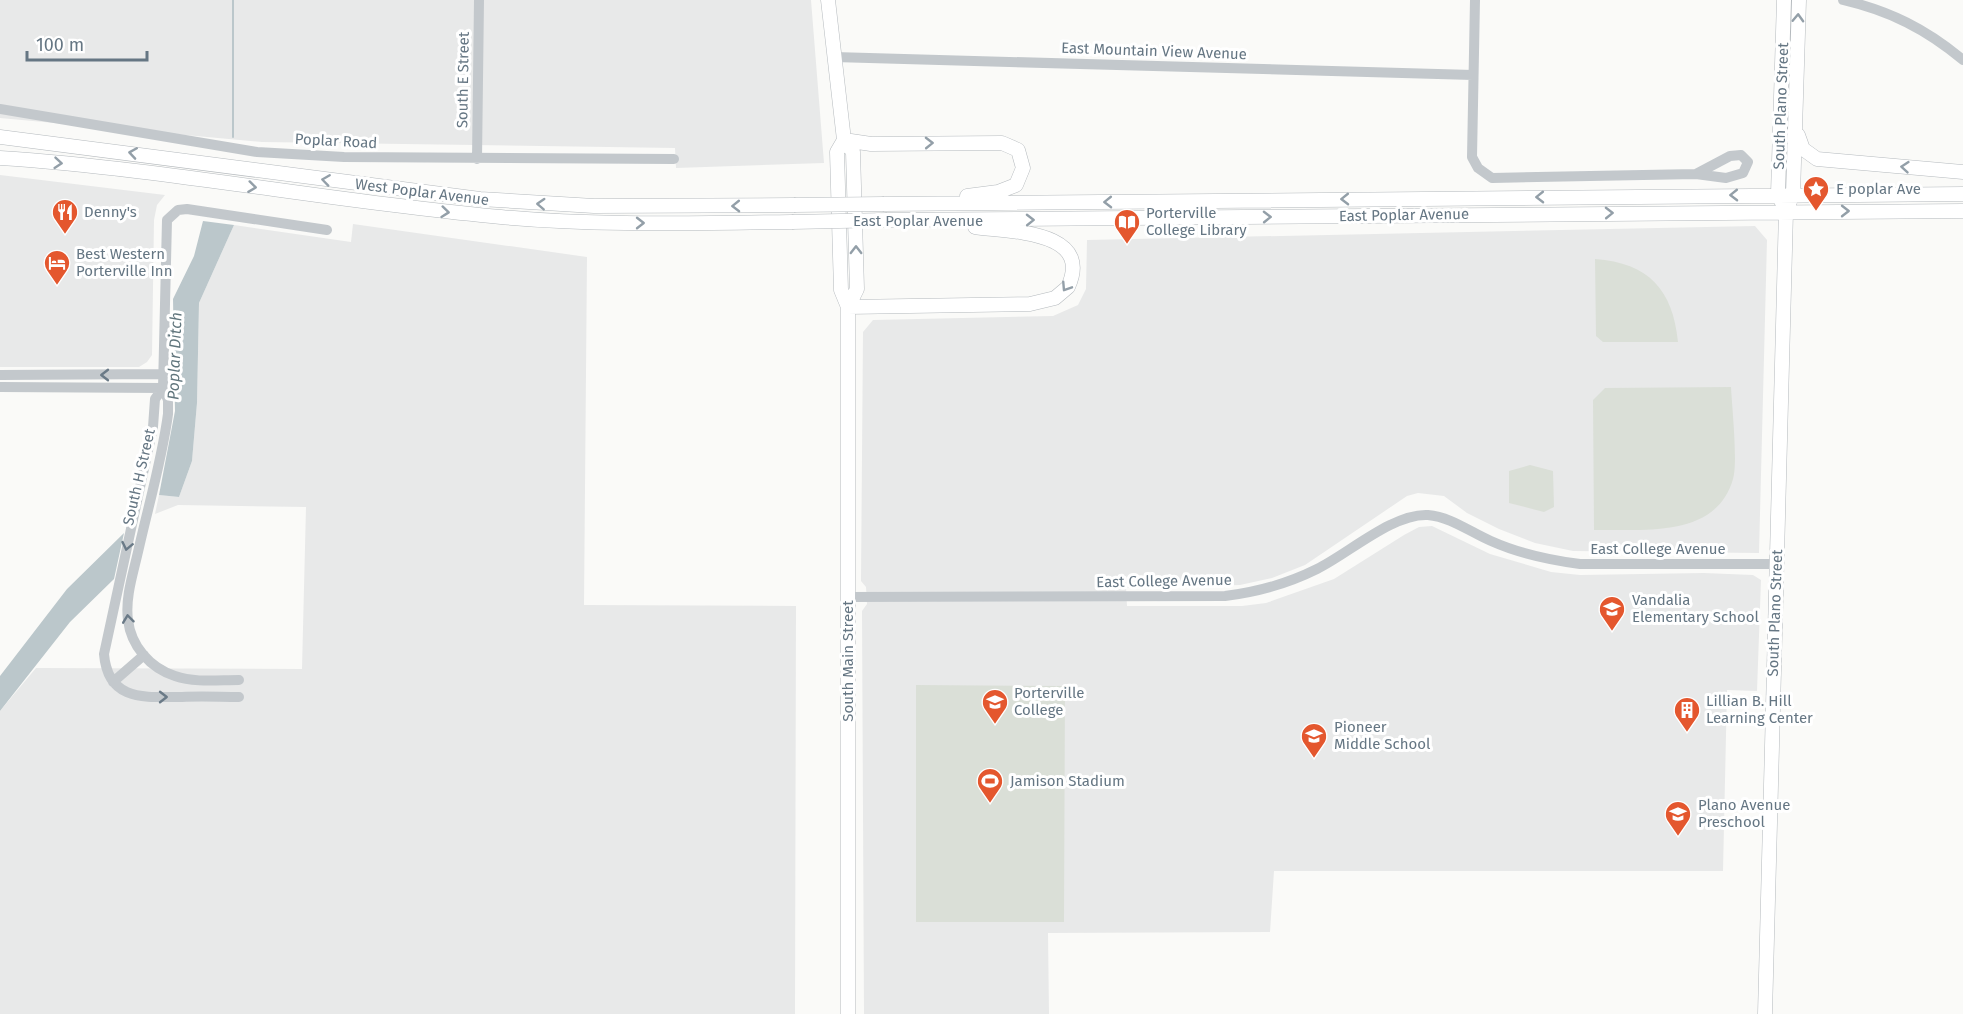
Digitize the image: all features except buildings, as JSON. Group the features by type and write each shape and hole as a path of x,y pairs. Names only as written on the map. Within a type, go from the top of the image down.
{"main road":[{"name":"South Main Street","path":"828,0 844,140 837,152 841,290 848,307 848,1014"},
{"name":"South Plano Street","path":"1784,0 1778,194 1786,211"},
{"name":"South Plano Street","path":"1765,1014 1786,211 1793,194 1799,0"},
{"path":"1795,118 1799,141 1812,157 1963,172"},
{"name":"West Poplar Avenue","path":"0,137 480,199 594,206 847,205"},
{"path":"844,140 871,144 1002,143 1017,150 1022,158 1021,177 1016,185 1006,190 884,204"},
{"name":"West Poplar Avenue","path":"0,158 89,166 502,217 619,223 845,221"},
{"name":"East Poplar Avenue","path":"847,205 1778,194 1963,194"},
{"name":"East Poplar Avenue","path":"845,221 1963,211"},
{"path":"848,307 1030,304 1055,298 1068,287 1072,276 1070,257 1064,247 1054,240 928,221"}],"street":[{"name":"South E Street","path":"477,159 479,0"},
{"path":"1475,0 1472,157 1478,168 1492,178 1696,174"},
{"path":"1843,0 1884,11 1914,24 1963,60"},
{"name":"East Mountain View Avenue","path":"834,57 1473,75"},
{"name":"Poplar Road","path":"0,109 257,152 344,158 674,159"},
{"name":"South H Street","path":"113,682 105,666 104,654 128,572 153,427 155,399 163,388 166,226 171,214 188,209 327,230"},
{"path":"0,375 164,374"},
{"path":"22,375 22,387"},
{"path":"0,387 163,388"},
{"name":"East College Avenue","path":"848,597 1236,595 1286,583 1320,568 1387,527 1409,517 1427,515 1458,524 1516,552 1551,560 1580,564 1777,564"},
{"name":"South H Street","path":"128,572 127,604 132,636 144,655 156,667 173,676 203,680 239,680"},
{"path":"144,655 113,682 125,692 143,697 239,697"},
{"path":"203,680 203,696"}],"shaded area":[{"path":"0,0 811,0 824,163 676,168 675,148 262,142 0,118"},
{"path":"0,175 165,195 157,205 154,220 152,355 147,362 139,367 0,367"},
{"path":"203,221 234,225 199,303 197,403 192,461 179,497 159,495 175,411 173,299 194,256"},
{"path":"353,224 587,257 584,605 796,606 795,1014 0,1014 0,711 36,668 302,669 306,507 178,505 155,514 159,495 179,497 192,461 197,403 199,303 234,225 351,242"},
{"name":"Porterville College","path":"1755,226 1767,240 1759,553 1573,551 1535,543 1499,529 1467,513 1444,496 1418,493 1407,496 1305,565 1272,578 1240,585 1126,588 1127,606 1242,606 1266,603 1334,579 1404,535 1419,527 1432,526 1490,554 1551,572 1580,575 1704,573 1753,575 1761,580 1757,691 1727,690 1723,871 1274,871 1270,932 1048,933 1049,1014 864,1014 862,611 867,604 866,587 861,581 863,332 873,320 1053,316 1078,305 1086,289 1087,240"},
{"path":"1595,259 1630,266 1655,282 1671,308 1678,342 1603,342 1596,336"},
{"path":"1731,387 1735,448 1733,479 1724,498 1711,512 1676,527 1594,530 1593,400 1605,388"},
{"path":"1530,465 1553,471 1554,507 1544,512 1509,503 1509,471"},
{"path":"124,533 114,579 70,622 0,711 0,676 67,589"},
{"name":"Jamison Stadium","path":"916,685 1065,686 1064,922 916,922"}],"waterway":[{"name":"Poplar Ditch","path":"233,0 233,137"}],"place":[{"name":"E poplar Ave","path":"1816,212"},
{"name":"Denny's","path":"65,235"},
{"name":"Porterville College Library","path":"1127,245"},
{"name":"Best Western Porterville Inn","path":"57,286"},
{"name":"Vandalia Elementary School","path":"1612,632"},
{"name":"Porterville College","path":"995,725"},
{"name":"Lillian B. Hill Learning Center","path":"1687,733"},
{"name":"Pioneer Middle School","path":"1314,759"},
{"name":"Jamison Stadium","path":"990,804"},
{"name":"Plano Avenue Preschool","path":"1678,837"}]}
